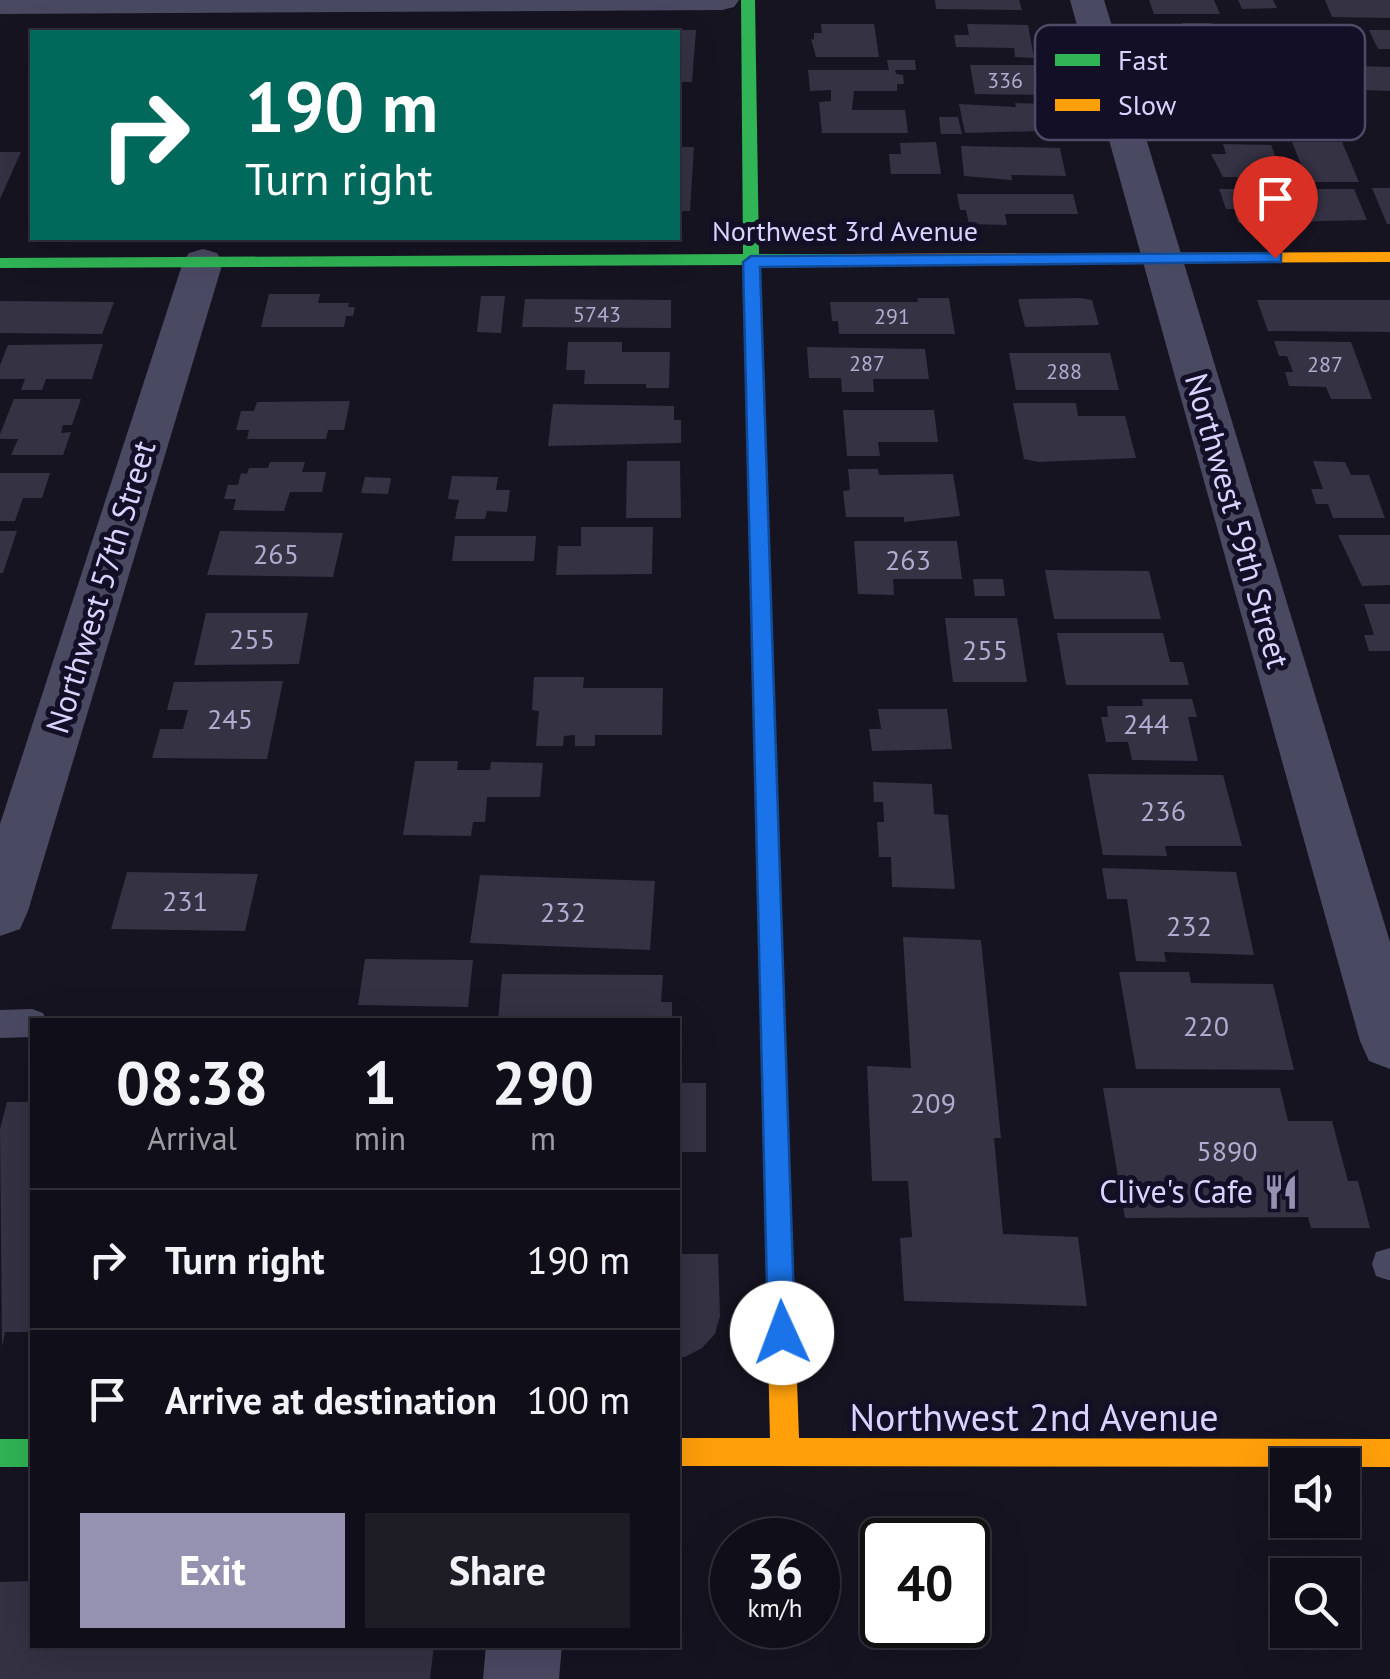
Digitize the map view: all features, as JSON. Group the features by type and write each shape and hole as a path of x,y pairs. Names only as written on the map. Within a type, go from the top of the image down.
{"street":[{"path":"0,4 722,0"},
{"path":"748,0 751,262 785,1452"},
{"name":"Northwest 59th Street","path":"1086,0 1093,25"},
{"name":"Northwest 59th Street","path":"1126,140 1390,1042"},
{"name":"Northwest 3rd Avenue","path":"0,262 1390,258"},
{"name":"Northwest 57th Street","path":"0,911 203,262"},
{"name":"Northwest 2nd Avenue","path":"680,1452 1390,1453"},
{"path":"0,1453 30,1453"},
{"path":"521,1679 524,1648"}],"lane":[{"path":"0,1024 30,1023"}],"building":[{"path":"935,0 1019,0 1022,10 936,9"},
{"path":"1149,0 1214,0 1220,14 1154,14"},
{"path":"1238,0 1273,0 1277,8 1242,9"},
{"path":"1325,0 1390,0 1390,18 1332,17"},
{"path":"821,24 874,24 879,57 816,57 811,39 814,40 814,33 822,33"},
{"path":"967,24 1028,25 1034,58 1015,57 1014,48 956,47 954,35 969,35"},
{"path":"680,30 696,30 692,82 680,82"},
{"path":"1369,30 1390,30 1390,49 1378,49"},
{"path":"887,60 915,60 916,70 895,70 903,75 904,84 897,84 897,91 854,91 852,110 905,110 908,133 822,133 819,102 831,101 831,90 810,91 808,70 889,70"},
{"path":"970,65 1035,65 1035,95 975,94"},
{"path":"1365,66 1390,67 1390,91 1365,90"},
{"path":"1015,103 1035,104 1035,131 965,133 959,104 1016,107"},
{"path":"939,117 958,117 962,134 941,134"},
{"path":"936,142 941,174 891,174 889,154 901,154 900,143"},
{"path":"1292,142 1342,142 1359,182 1308,182"},
{"path":"1223,144 1271,145 1286,183 1239,183 1237,177 1223,177 1211,154 1226,154"},
{"path":"961,146 1060,148 1066,176 1011,175 1012,180 964,176"},
{"path":"680,147 694,147 690,211 680,211"},
{"path":"0,152 21,152 0,199"},
{"path":"1372,188 1390,188 1390,224 1387,224"},
{"path":"1219,189 1354,189 1367,220 1238,223 1234,209 1226,209"},
{"path":"957,194 1073,194 1078,214 1005,214 1007,225 969,224 966,210 960,210"},
{"path":"269,294 320,294 318,303 349,303 348,307 355,307 353,316 346,316 344,327 261,327"},
{"path":"481,296 505,296 501,333 477,332"},
{"path":"917,298 949,298 955,334 839,334 838,321 832,321 830,302 918,302"},
{"path":"525,299 671,300 671,328 522,327"},
{"path":"1018,299 1092,300 1099,325 1025,327"},
{"path":"1257,300 1390,300 1390,332 1268,331"},
{"path":"0,301 114,302 102,334 0,333"},
{"path":"1274,341 1351,342 1372,399 1331,399 1326,387 1289,386 1285,372 1293,372 1287,356 1279,356"},
{"path":"568,342 622,342 622,352 670,352 669,388 584,384 585,370 566,370"},
{"path":"103,344 92,379 46,379 42,390 21,390 25,379 0,379 0,365 8,345"},
{"path":"807,347 925,349 929,379 873,379 874,392 842,392 841,378 809,378"},
{"path":"1009,353 1110,353 1119,390 1016,390"},
{"path":"14,399 81,399 72,425 63,425 61,433 71,432 63,455 11,455 18,439 0,439 0,434"},
{"path":"350,401 344,430 328,430 326,439 247,439 249,430 236,430 241,411 254,411 257,402"},
{"path":"1013,403 1076,403 1078,416 1125,416 1136,458 1039,462 1024,459"},
{"path":"553,404 674,406 674,420 681,420 681,443 548,446"},
{"path":"843,410 934,410 938,442 878,442 880,456 847,456"},
{"path":"627,461 680,461 681,518 626,518"},
{"path":"1313,461 1345,462 1351,475 1369,475 1385,518 1333,518 1328,504 1316,504 1311,489 1323,489"},
{"path":"270,462 305,462 302,472 326,472 322,492 290,492 284,511 233,510 236,499 224,499 228,485 238,485 241,473 247,474 249,468 268,468"},
{"path":"848,469 878,469 879,475 953,474 960,516 904,522 904,517 846,517 843,491 850,490"},
{"path":"0,473 50,473 42,498 23,498 15,521 0,521"},
{"path":"452,476 498,477 496,490 510,490 507,512 487,511 485,519 455,519 459,500 448,499"},
{"path":"365,477 391,478 388,494 361,493"},
{"path":"581,527 653,527 652,574 556,575 558,546 581,546"},
{"path":"0,531 17,531 3,573 0,573"},
{"path":"220,531 343,533 333,577 207,575"},
{"path":"1338,535 1390,535 1390,585 1362,586"},
{"path":"455,536 536,536 534,561 452,561"},
{"path":"854,541 957,541 962,579 893,579 894,595 858,594"},
{"path":"1045,570 1149,571 1161,619 1054,619"},
{"path":"973,579 1003,579 1005,596 975,596"},
{"path":"1364,604 1390,604 1390,651 1369,651 1364,635 1374,635"},
{"path":"206,613 308,613 299,664 194,665"},
{"path":"945,618 1017,618 1027,682 953,682"},
{"path":"1057,633 1163,633 1170,662 1183,662 1189,685 1066,685"},
{"path":"534,677 584,677 583,688 663,688 662,735 595,735 595,746 575,746 575,735 564,736 563,746 536,746 539,711 532,710"},
{"path":"283,681 267,759 152,758 160,729 183,729 188,710 167,710 174,682"},
{"path":"1142,699 1192,699 1197,717 1188,717 1198,761 1132,760 1128,742 1106,742 1101,717 1108,717 1107,706 1143,706"},
{"path":"878,709 947,709 952,749 872,751 869,729 881,729"},
{"path":"415,761 458,761 457,770 490,770 491,762 543,763 540,797 487,797 485,822 473,822 471,836 403,835"},
{"path":"1088,774 1223,775 1242,846 1165,846 1167,856 1103,855"},
{"path":"873,782 932,784 934,814 948,815 955,889 892,887 891,857 879,857 877,822 884,822 883,802 874,802"},
{"path":"1102,868 1236,872 1254,955 1164,952 1166,962 1136,961 1127,899 1107,899"},
{"path":"127,872 258,874 245,931 111,929"},
{"path":"480,875 655,881 650,950 470,943"},
{"path":"903,937 981,940 1001,1138 994,1138 1003,1234 1078,1237 1087,1306 904,1301 900,1238 912,1237 908,1181 872,1181 867,1066 911,1068"},
{"path":"365,959 473,960 468,1007 358,1005"},
{"path":"1119,972 1189,972 1191,983 1273,984 1294,1070 1136,1069"},
{"path":"502,974 663,975 661,1002 672,1002 672,1018 498,1018"},
{"path":"680,1083 706,1083 706,1152 680,1152"},
{"path":"1103,1088 1280,1088 1288,1121 1332,1121 1348,1181 1358,1181 1370,1228 1311,1228 1308,1217 1125,1218"},
{"path":"7,1102 30,1102 30,1332 5,1332 2,1347 0,1129"},
{"path":"680,1254 718,1254 720,1316 715,1334 702,1348 680,1357"},
{"path":"30,1581 30,1648 434,1648 430,1679 0,1679 0,1582"}],"traffic: fast":[{"path":"748,0 751,262 772,1007"},
{"path":"0,263 846,259"},
{"path":"0,1453 30,1453"}],"traffic: slow":[{"path":"846,259 1390,257"},
{"path":"772,1007 785,1452"},
{"path":"680,1452 1390,1453"}],"place":[{"name":"Clive's Cafe","path":"1281,1192"}],"route":[{"path":"782,1333 751,262 1275,258"}]}
